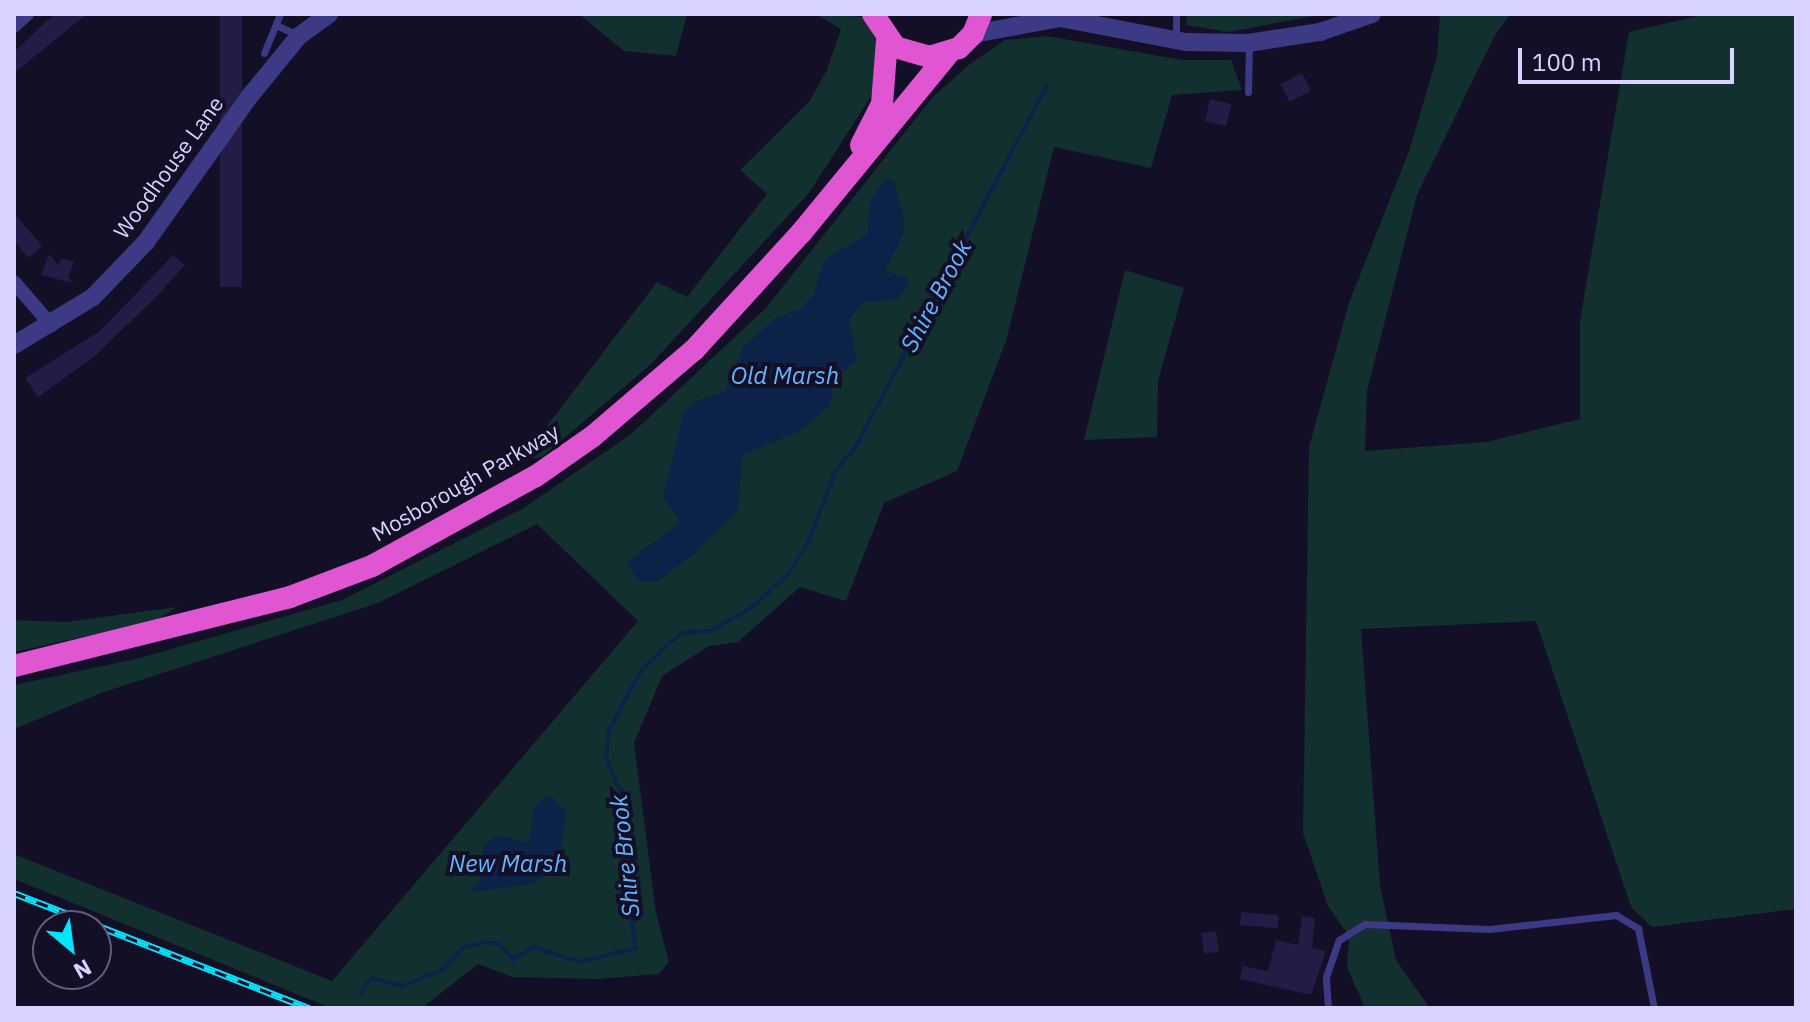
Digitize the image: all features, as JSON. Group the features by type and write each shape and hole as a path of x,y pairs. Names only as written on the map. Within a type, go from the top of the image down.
{"highway":[{"path":"873,14 887,40 913,55 948,54"},
{"name":"Mosborough Parkway","path":"14,666 290,597 372,566 536,476 592,437 694,350 977,24"},
{"name":"Mosborough Parkway","path":"845,179 882,104 887,40"}],"street":[{"path":"14,26 27,14"},
{"name":"Woodhouse Lane","path":"14,345 93,297 146,242 249,97 306,26 329,14"},
{"path":"977,24 1056,16 1176,41 1248,43 1320,32 1372,14"},
{"path":"14,282 51,325"}],"lane":[{"path":"264,53 280,14"},
{"path":"1176,14 1176,41"},
{"path":"276,25 306,26"},
{"path":"1248,43 1252,72 1248,92"},
{"path":"1328,1008 1326,977 1339,940 1365,924 1489,929 1616,915 1638,928 1654,1008"}],"green space":[{"path":"579,14 687,14 676,56 624,51"},
{"path":"816,14 864,17 879,40 877,87 809,193 651,364 542,457 521,460 657,282 687,297 767,194 740,170 809,102 827,70 841,29"},
{"path":"1187,14 1324,14 1229,32 1186,25"},
{"path":"1440,14 1511,14 1496,33 1417,195 1367,391 1365,451 1487,442 1580,419 1580,321 1629,32 1706,14 1796,14 1796,909 1652,927 1631,907 1536,621 1361,629 1380,886 1396,960 1430,1008 1365,1008 1347,967 1349,936 1328,906 1303,833 1309,447 1349,303 1409,151 1437,57"},
{"path":"1047,36 1182,60 1231,60 1242,90 1172,95 1151,168 1054,147 1006,341 957,471 884,503 846,601 800,587 738,642 709,646 662,676 634,743 656,913 669,962 659,974 597,979 512,977 478,964 422,1008 331,1008 112,919 112,910 90,910 14,879 14,854 332,981 638,621 537,524 378,603 104,692 14,729 14,685 140,658 342,600 522,509 630,435 766,308 932,98 970,64 1005,40"},
{"path":"1125,270 1184,288 1158,381 1157,437 1084,440"},
{"path":"177,607 155,621 14,652 14,620 66,622"}],"water":[{"name":"Old Marsh","path":"886,179 894,182 904,216 904,232 885,271 909,278 907,288 896,300 863,302 849,319 857,360 835,379 829,406 800,431 743,455 738,511 692,556 656,582 638,581 627,562 680,522 663,497 683,414 695,402 725,391 743,348 773,320 801,308 814,294 824,260 867,234 870,200"},
{"name":"New Marsh","path":"550,794 566,812 559,867 532,884 469,892 480,881 483,847 497,835 529,843 535,805"}],"building":[{"path":"54,14 87,14 14,73 14,52"},
{"path":"220,14 242,14 242,287 220,287"},
{"path":"1302,73 1311,91 1290,102 1281,84"},
{"path":"1210,99 1231,104 1226,126 1205,121"},
{"path":"14,213 42,246 29,258 14,241"},
{"path":"49,254 58,265 62,258 74,262 68,277 73,283 41,275"},
{"path":"173,255 185,265 158,295 95,356 38,397 25,378 100,331"},
{"path":"1241,912 1279,915 1278,928 1240,925"},
{"path":"1302,916 1315,918 1312,948 1326,951 1311,995 1240,979 1243,966 1268,971 1276,940 1298,945"},
{"path":"1216,931 1219,952 1204,954 1201,933"}],"waterway":[{"name":"Shire Brook","path":"361,994 371,978 403,986 442,970 463,948 484,942 499,944 513,959 533,947 579,962 636,948 618,836 621,792 606,758 609,730 642,669 681,633 712,631 755,605 788,574 808,543 835,472 856,446 1047,86"}],"railway":[{"path":"14,893 309,1008"}]}
